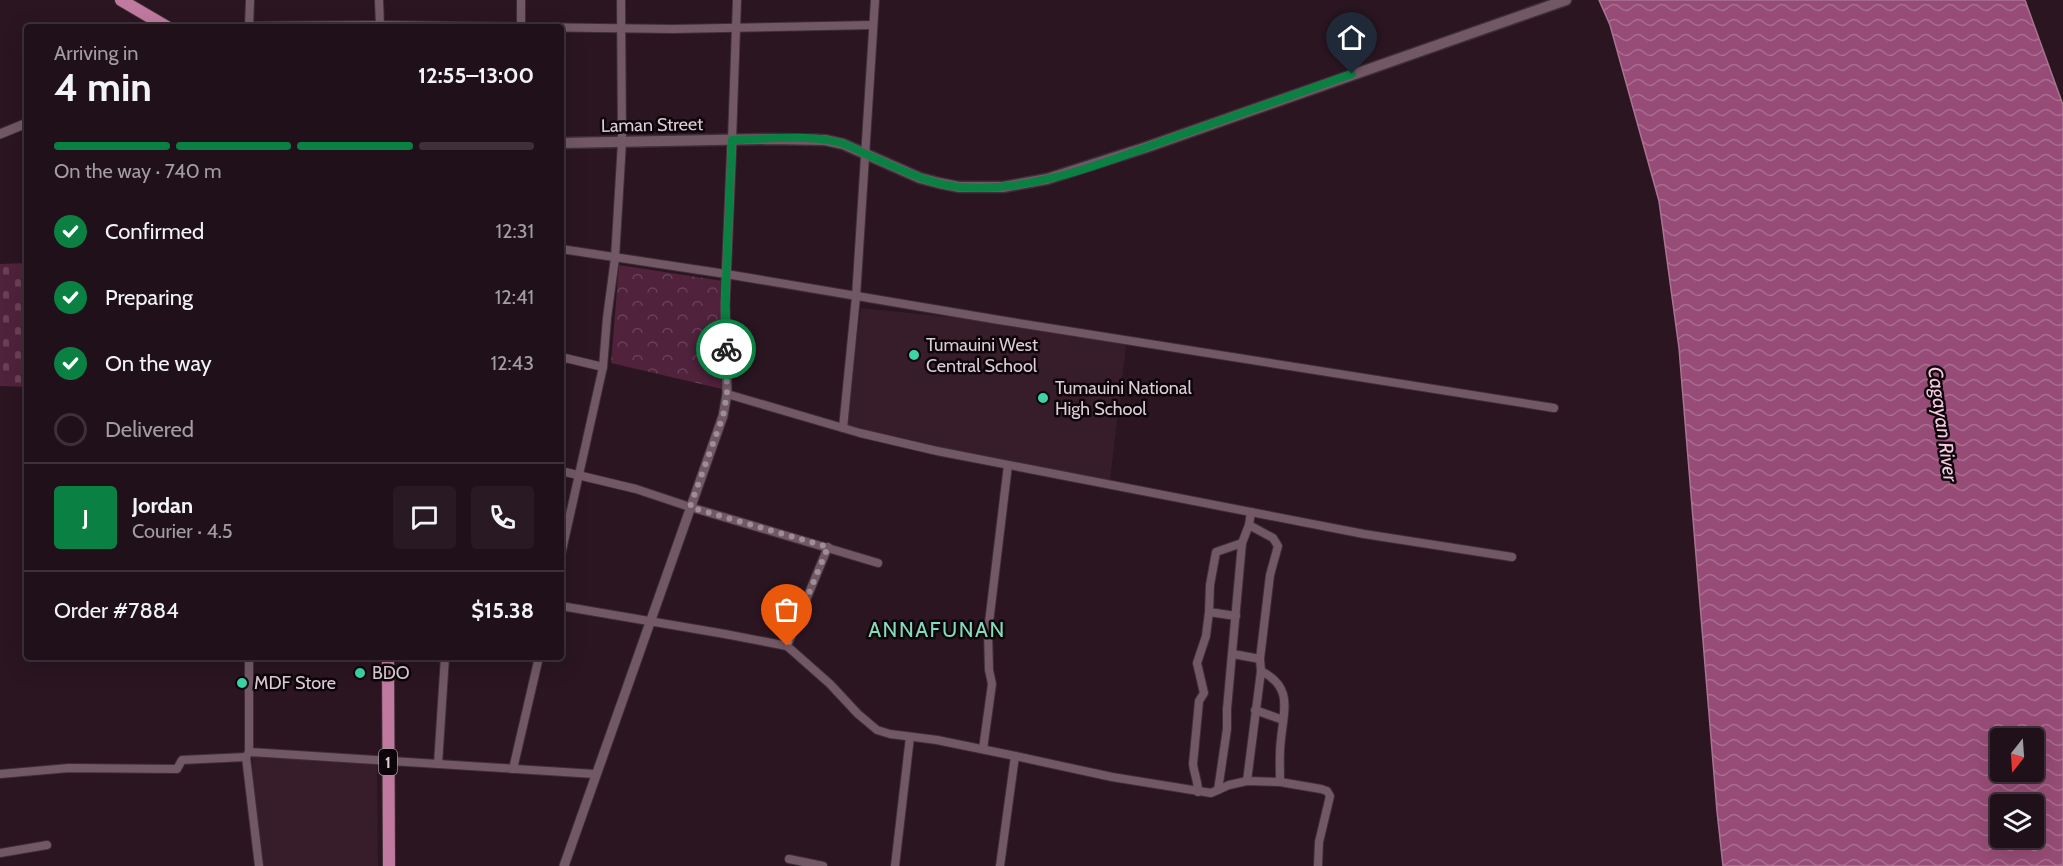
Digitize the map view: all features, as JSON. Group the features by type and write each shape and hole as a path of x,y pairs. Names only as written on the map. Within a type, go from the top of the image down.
{"main road":[{"path":"121,0 162,24"},
{"name":"Laman Street","path":"564,143 825,140 843,144 920,178 959,187 1003,187 1047,179 1147,147 1566,0"},
{"name":"1","path":"388,660 389,866"}],"street":[{"path":"249,24 250,0"},
{"path":"379,0 380,24"},
{"path":"521,24 522,0"},
{"path":"564,541 603,367 615,258 622,142 621,0"},
{"path":"564,866 690,507 719,431 727,394 726,274 737,0"},
{"path":"843,428 856,297 875,0"},
{"path":"564,27 735,28 873,25"},
{"path":"0,134 24,124"},
{"path":"564,250 1554,408"},
{"path":"564,358 603,367"},
{"path":"727,394 905,444 1364,534 1512,557"},
{"path":"984,749 992,684 989,670 988,631 1008,465"},
{"path":"564,472 636,489 878,563"},
{"path":"1218,790 1227,729 1242,543 1251,512"},
{"path":"1247,781 1270,575 1278,546 1273,538 1249,525"},
{"path":"1198,792 1197,776 1193,770 1193,764 1199,701 1204,693 1197,663 1206,636 1210,585 1216,552 1242,543"},
{"path":"787,646 828,547"},
{"path":"564,606 787,646 830,684 858,714 877,730 890,734 984,749 1112,777 1198,792 1211,793 1229,785 1247,781 1280,782 1327,791 1329,796 1319,842 1318,866"},
{"path":"1209,612 1236,616"},
{"path":"1233,654 1260,659"},
{"path":"249,660 247,754 259,866"},
{"path":"438,764 445,660"},
{"path":"513,769 538,660"},
{"path":"1261,671 1279,683 1286,701 1279,759 1280,782"},
{"path":"1255,710 1283,720"},
{"path":"895,866 910,737"},
{"path":"0,774 69,768 177,769 182,760 247,754 387,760 595,774"},
{"path":"1000,866 1015,756"},
{"path":"0,853 46,845"},
{"path":"789,860 823,866"}],"shaded area":[{"path":"861,308 979,320 1126,345 1110,481 958,452 848,426 850,390"},
{"path":"252,754 377,763 378,866 260,866 254,815"}],"green space":[{"path":"24,263 24,387 0,386 0,264"},
{"path":"619,265 723,281 722,389 611,363"}],"water":[{"name":"Cagayan River","path":"1599,0 2025,0 2063,105 2063,866 1723,866 1679,348 1659,201 1610,25"}],"way so far":[{"path":"726,349 727,394 723,416 690,507 828,547 787,646"}],"place":[{"name":"Tumauini West Central School","path":"914,355"},
{"name":"Tumauini National High School","path":"1043,398"},
{"name":"BDO","path":"360,673"},
{"name":"MDF Store","path":"242,683"}],"district":[{"name":"ANNAFUNAN","path":"937,630"}],"route":[{"path":"726,349 725,305 732,140 825,140 843,144 920,178 959,187 1003,187 1064,174 1352,74"}]}
